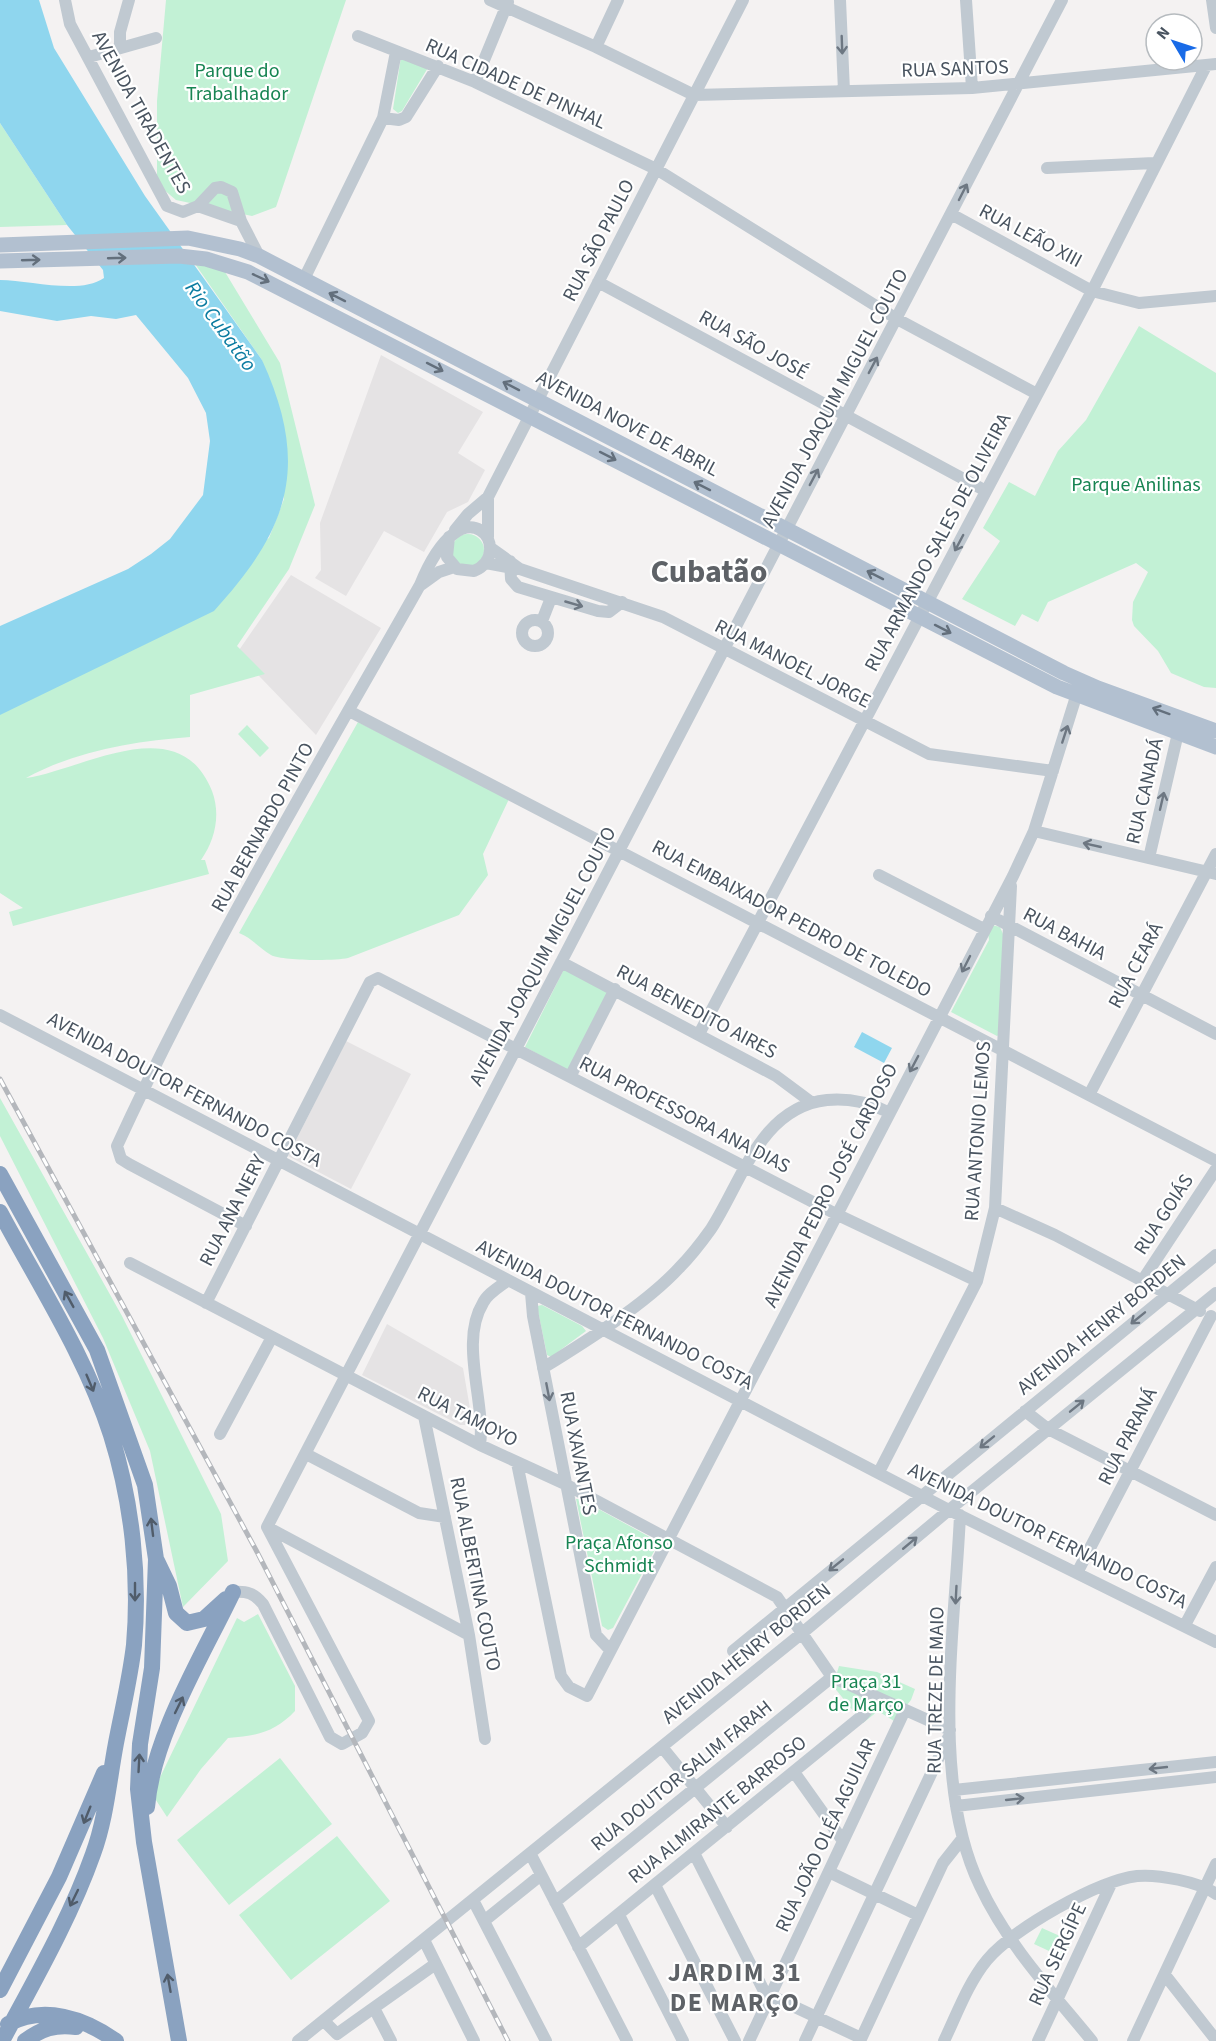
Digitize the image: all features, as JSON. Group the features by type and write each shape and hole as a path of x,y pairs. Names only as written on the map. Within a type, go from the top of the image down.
{"highway":[{"path":"0,1173 97,1350 145,1485 156,1559 152,1668 139,1767 144,1842 178,2041"},
{"path":"0,1212 89,1380 110,1435 123,1482 132,1531 135,1586 134,1645 107,1799 94,1852 35,1979 2,2041"},
{"path":"156,1559 169,1586 176,1613 187,1623 204,1619 233,1592"},
{"path":"144,1842 148,1795 166,1732 233,1592"},
{"path":"0,1990 59,1877 85,1820 116,1741"},
{"path":"27,2041 35,1979"},
{"path":"0,2030 25,2017 56,2015 77,2019 116,2041"},
{"path":"27,2041 42,2030 57,2026 100,2031"}],"main road":[{"name":"AVENIDA NOVE DE ABRIL","path":"2,245 196,239 240,249 259,256 1079,680 1216,731"},
{"name":"AVENIDA NOVE DE ABRIL","path":"1,261 179,256 206,259 248,272 1077,697 1216,747"},
{"path":"282,288 297,287 304,279"}],"street":[{"name":"AVENIDA TIRADENTES","path":"65,0 70,24 167,206 183,212 198,206 244,226"},
{"path":"120,46 120,32 129,0"},
{"path":"489,0 507,4 694,95"},
{"path":"597,48 618,0"},
{"name":"RUA SÃO PAULO","path":"452,534 468,514 488,497 743,0"},
{"path":"840,0 844,91"},
{"path":"966,0 972,88"},
{"name":"AVENIDA JOAQUIM MIGUEL COUTO","path":"267,1527 1062,0"},
{"path":"1212,0 1216,28"},
{"path":"475,82 507,4"},
{"name":"RUA CIDADE DE PINHAL","path":"358,36 475,82 656,170 897,319 1037,394"},
{"path":"88,57 120,46 156,38"},
{"path":"304,279 383,118 396,52"},
{"name":"RUA SANTOS","path":"694,95 972,88 1211,65"},
{"name":"RUA ARMANDO SALES DE OLIVEIRA","path":"699,1034 1092,291 1154,163 1211,65"},
{"path":"383,118 399,120 406,117 438,66"},
{"path":"1047,168 1154,163"},
{"path":"198,206 211,190 221,187 227,189 234,197 244,226 259,256"},
{"name":"RUA LEÃO XIII","path":"951,214 1092,291 1139,303 1216,296"},
{"path":"240,249 244,226"},
{"name":"RUA SÃO JOSÉ","path":"598,282 986,491"},
{"name":"RUA SÃO PAULO","path":"488,497 489,542"},
{"path":"420,585 434,575 454,567 471,572 486,563 489,542 480,530 470,526 452,534 445,550 454,567"},
{"name":"RUA BERNARDO PINTO","path":"246,1226 121,1159 117,1146 143,1089 420,585 437,550 452,534"},
{"name":"RUA MANOEL JORGE","path":"489,542 513,566"},
{"name":"RUA MANOEL JORGE","path":"486,563 513,566 663,617 929,754 1053,771"},
{"path":"513,566 514,584 551,598 609,612 622,602"},
{"path":"542,621 551,598"},
{"name":"AVENIDA PEDRO JOSÉ CARDOSO","path":"517,1463 561,1676 569,1687 587,1696 838,1215 888,1112 1013,876 1034,831 1077,697 1079,680"},
{"name":"RUA EMBAIXADOR PEDRO DE TOLEDO","path":"349,711 1216,1161"},
{"name":"RUA CANADÁ","path":"1149,858 1178,733"},
{"path":"1034,831 1211,873"},
{"name":"RUA CEARÁ","path":"1089,1095 1211,873 1216,854"},
{"path":"879,875 984,929"},
{"name":"RUA ANTONIO LEMOS","path":"879,1473 977,1281 995,1208 1013,876"},
{"name":"RUA BAHIA","path":"991,916 1216,1034"},
{"name":"RUA BENEDITO AIRES","path":"561,962 776,1076 811,1102"},
{"name":"RUA PROFESSORA ANA DIAS","path":"378,978 838,1215 977,1281"},
{"name":"RUA ANA NERY","path":"206,1303 370,982 378,978"},
{"path":"570,1077 615,989"},
{"name":"AVENIDA DOUTOR FERNANDO COSTA","path":"0,1015 955,1513 1216,1642"},
{"path":"543,1368 654,1292 696,1250 724,1207 745,1167 776,1123 795,1108 811,1102 853,1100 869,1102 888,1112"},
{"name":"RUA GOIÁS","path":"1142,1281 1216,1169"},
{"path":"995,1208 1054,1235 1214,1318"},
{"name":"AVENIDA HENRY BORDEN","path":"733,1651 1216,1255"},
{"name":"RUA TAMOYO","path":"130,1263 480,1445 565,1484 669,1538 777,1597 786,1607"},
{"path":"480,1445 482,1427 473,1371 476,1320 483,1301 507,1281"},
{"name":"RUA XAVANTES","path":"531,1293 565,1484 596,1635 610,1650"},
{"name":"AVENIDA HENRY BORDEN","path":"298,2041 801,1634 955,1513 1048,1429 1216,1293"},
{"name":"RUA PARANÁ","path":"1077,1573 1214,1318"},
{"path":"220,1434 272,1337"},
{"path":"1025,1411 1048,1429 1216,1515"},
{"name":"RUA ALBERTINA COUTO","path":"424,1416 469,1635 485,1739"},
{"path":"306,1454 419,1513 445,1517"},
{"name":"RUA TREZE DE MAIO","path":"955,1513 950,1732 954,1790 962,1839 980,1887 1010,1940 1092,2041"},
{"path":"233,1592 246,1591 255,1594 263,1604 330,1737 342,1744 362,1733 369,1721 267,1527"},
{"path":"267,1527 469,1635"},
{"path":"1185,1625 1216,1567"},
{"path":"786,1607 801,1634 832,1677 950,1732 805,2041"},
{"name":"RUA DOUTOR SALIM FARAH","path":"555,1902 832,1677"},
{"name":"RUA ALMIRANTE BARROSO","path":"578,1947 862,1716 877,1699"},
{"name":"RUA JOÃO OLÉA AGUILAR","path":"749,2041 904,1712"},
{"path":"662,1747 727,1827"},
{"path":"954,1790 1216,1762"},
{"path":"794,1772 843,1841"},
{"path":"956,1806 1216,1777"},
{"path":"694,1853 765,1993 861,2039 943,1863 962,1839"},
{"path":"530,1854 627,2041"},
{"path":"1133,2041 1216,1864"},
{"path":"830,1872 918,1915"},
{"path":"484,1922 541,1875"},
{"path":"945,2041 970,1987 987,1960 1010,1940 1074,1898 1138,1876 1205,1887 1216,1894"},
{"name":"RUA SERGÍPE","path":"1038,2041 1111,1884"},
{"path":"655,1885 735,2041"},
{"path":"473,1900 546,2041"},
{"path":"619,1915 683,2041"},
{"path":"424,1940 434,1965 474,2041"},
{"path":"324,2021 337,2034 434,1965"},
{"path":"1165,1975 1216,2040"},
{"path":"374,2008 391,2041"}],"shaded area":[{"path":"381,355 483,412 458,453 485,470 468,502 447,512 424,552 384,531 346,596 315,578 321,570 320,523"},
{"path":"291,575 381,628 316,735 237,653"},
{"path":"346,1041 411,1074 351,1189 288,1156"},
{"path":"387,1324 463,1368 472,1420 468,1425 460,1425 362,1375"}],"green space":[{"name":"Parque do Trabalhador","path":"166,0 346,0 276,207 252,216 176,200 163,189 157,180 157,101"},
{"path":"401,57 429,66 402,111 398,113 393,109"},
{"path":"0,123 67,225 0,227"},
{"path":"193,261 225,272 280,363 315,505 289,569 237,646 265,674 190,695 190,737 148,741 85,754 26,778 128,750 154,748 177,753 197,766 215,800 216,818 213,836 201,860 205,860 209,874 13,926 9,912 23,908 0,893 0,714 269,538 284,499 262,360"},
{"name":"Parque Anilinas","path":"1139,326 1216,373 1216,688 1204,687 1171,673 1158,651 1134,626 1133,602 1148,572 1136,563 1048,602 1038,622 1022,614 1015,626 962,599 1000,541 983,528 1009,482 1035,496 1058,451 1086,420"},
{"path":"468,534 479,539 484,550 479,561 468,566 457,561 452,550 457,539"},
{"path":"358,722 509,799 483,854 488,875 459,915 348,958 309,960 271,955 239,933"},
{"path":"247,725 269,748 260,757 238,734"},
{"path":"992,925 1000,927 1003,934 1002,1033 997,1036 951,1012 989,940 988,932"},
{"path":"564,969 609,993 569,1071 525,1047"},
{"path":"0,1098 122,1316 221,1514 228,1561 183,1607 150,1451 103,1338 0,1136"},
{"path":"542,1305 582,1326 586,1331 551,1357 547,1355 537,1306"},
{"name":"Praça Afonso Schmidt","path":"576,1499 580,1499 659,1542 613,1628 608,1630 602,1626"},
{"path":"258,1614 295,1686 295,1711 280,1724 265,1732 228,1738 201,1769 167,1817 152,1794 237,1618 244,1622"},
{"name":"Praça 31 de Março","path":"839,1666 877,1672 915,1689 911,1700 894,1721 878,1711 863,1723 833,1686"},
{"path":"280,1758 332,1824 229,1905 177,1840"},
{"path":"337,1836 390,1901 291,1980 239,1915"},
{"path":"1042,1928 1071,1941 1064,1958 1034,1944"}],"water":[{"name":"Rio Cubatão","path":"0,0 39,0 54,48 145,196 262,360 277,398 285,432 288,464 284,494 275,523 260,552 240,581 214,611 0,715 0,626 128,569 170,539 203,495 210,441 206,413 188,378 136,315 116,319 91,316 57,321 0,311 0,280 68,286 94,283 104,278 103,270 67,225 0,123"},
{"path":"862,1032 892,1048 884,1063 854,1047"}],"railway":[{"path":"0,1079 256,1550 508,2041"}],"district":[{"name":"Cubatão","path":"709,571"},
{"name":"JARDIM 31 DE MARÇO","path":"735,1987"}]}
